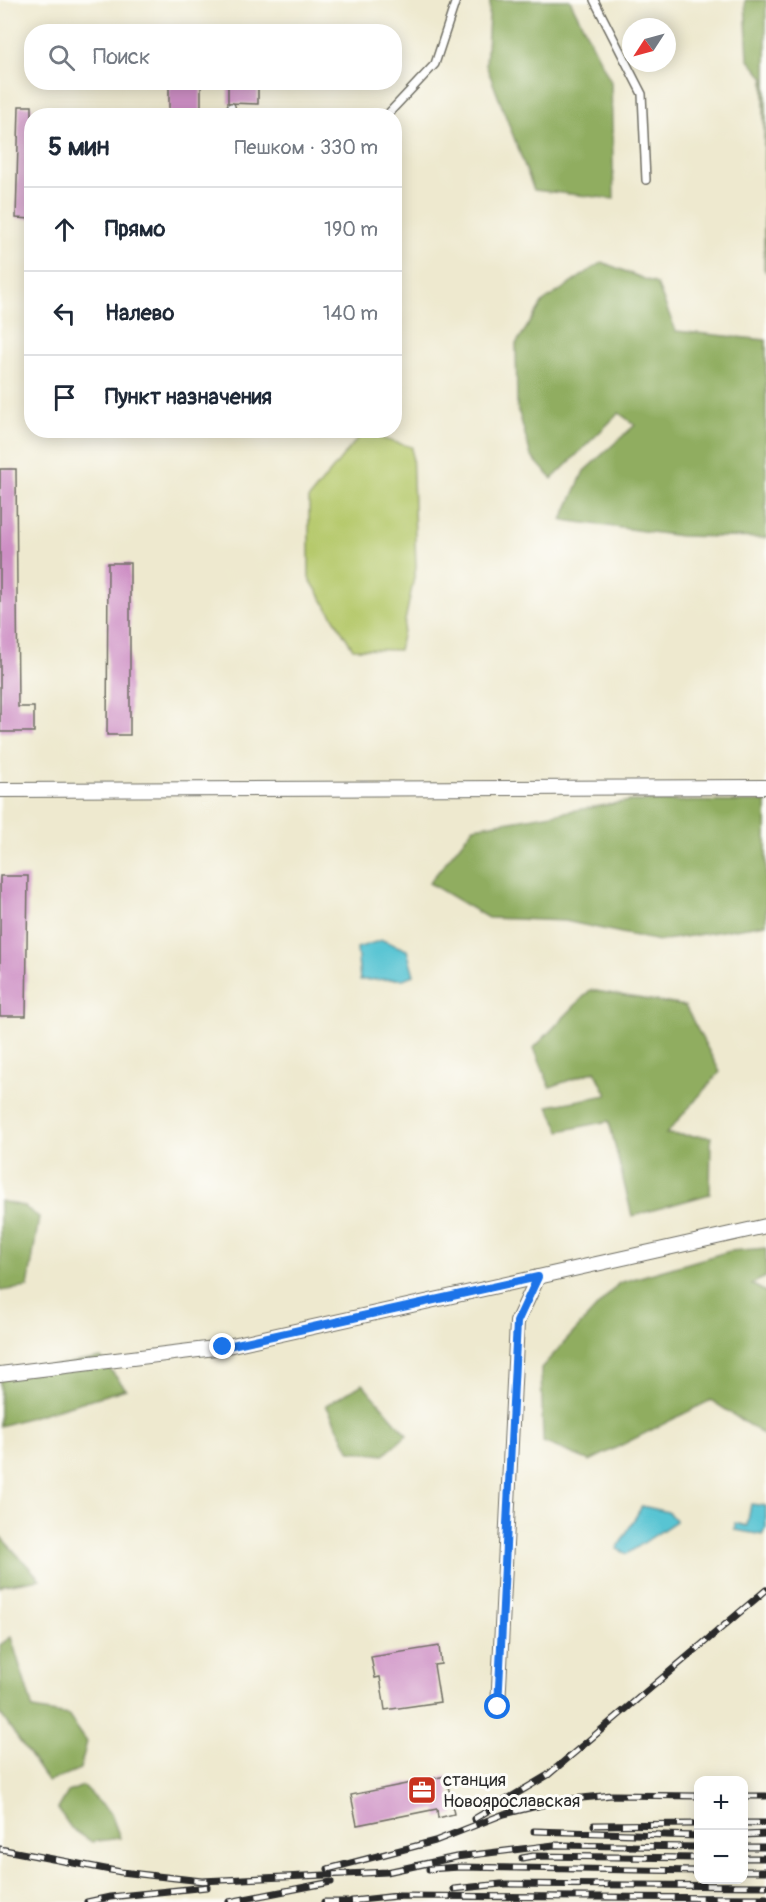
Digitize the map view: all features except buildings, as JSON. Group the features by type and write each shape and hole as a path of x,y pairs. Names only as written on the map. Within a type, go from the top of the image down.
{"street":[{"path":"0,790 766,787"},
{"path":"0,1374 223,1347 766,1226"},
{"path":"498,1707 517,1322 538,1277"}],"lane":[{"path":"394,108 435,64 456,0"},
{"path":"594,0 642,94 646,180"}],"green space":[{"path":"490,0 570,0 611,82 614,199 534,190 486,65"},
{"path":"745,0 766,0 766,272 764,269 764,78 748,59"},
{"path":"602,262 657,284 676,331 766,340 766,538 680,536 562,520 584,471 635,425 619,413 552,479 531,456 517,406 516,344 543,302"},
{"path":"358,438 380,438 412,447 416,568 399,650 353,649 309,578 309,498"},
{"path":"630,801 766,802 766,924 659,941 565,921 488,918 429,883 474,827"},
{"path":"590,990 685,1006 720,1072 666,1134 711,1137 710,1194 632,1216 609,1121 560,1131 548,1106 607,1095 595,1071 550,1087 534,1048"},
{"path":"0,1201 23,1206 39,1217 28,1287 0,1291"},
{"path":"766,1248 766,1277 751,1284 766,1292 766,1440 764,1435 711,1400 590,1461 543,1442 541,1368 619,1283 730,1251"},
{"path":"101,1358 126,1389 0,1426 0,1375"},
{"path":"363,1384 407,1435 384,1455 350,1451 326,1405"},
{"path":"0,1536 40,1579 4,1585 0,1588"},
{"path":"11,1637 33,1709 68,1715 87,1742 80,1769 48,1782 0,1713 0,1645"},
{"path":"83,1786 111,1814 120,1838 92,1842 71,1828 58,1809 68,1792"}],"water":[{"path":"382,940 407,950 414,975 403,979 360,980 357,948"},
{"path":"751,1504 766,1506 766,1528 762,1535 735,1530 735,1523 747,1526"},
{"path":"642,1506 668,1512 676,1521 627,1554 617,1549"}],"railway":[{"path":"474,1819 548,1775 766,1590"},
{"path":"328,1869 435,1841 504,1814 562,1800 612,1795 694,1796"},
{"path":"748,1796 766,1796"},
{"path":"748,1823 766,1823"},
{"path":"594,1825 694,1824"},
{"path":"534,1831 694,1836"},
{"path":"748,1835 766,1834"},
{"path":"0,1849 121,1872 202,1881 387,1872 456,1857 554,1845 694,1847"},
{"path":"748,1847 766,1847"},
{"path":"522,1858 533,1856 694,1858"},
{"path":"748,1858 766,1858"},
{"path":"429,1869 460,1867 694,1871"},
{"path":"748,1871 766,1871"},
{"path":"229,1902 331,1882"},
{"path":"454,1889 501,1884 766,1886"},
{"path":"87,1902 110,1897 207,1887"},
{"path":"352,1901 397,1896 766,1898"},
{"path":"324,1902 357,1902"}],"place":[{"name":"станция Новоярославская","path":"422,1790"}],"route":[{"path":"223,1347 538,1277 517,1322 498,1707"}]}
